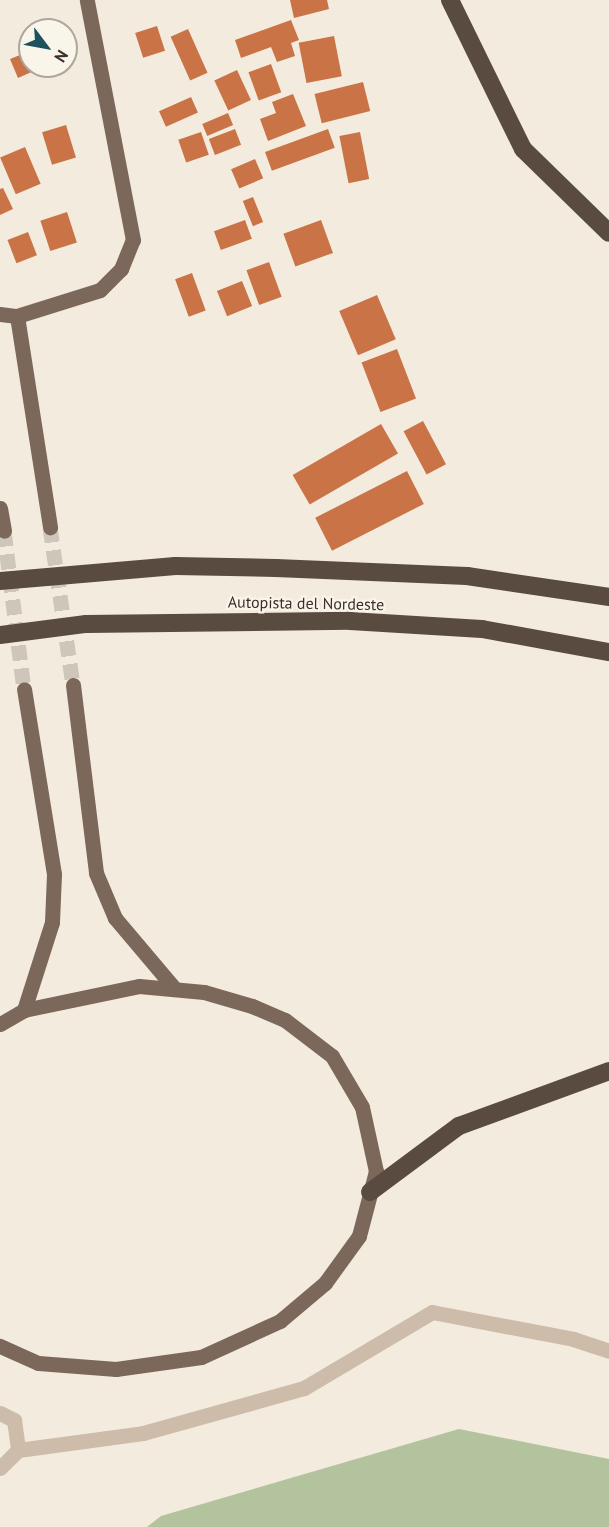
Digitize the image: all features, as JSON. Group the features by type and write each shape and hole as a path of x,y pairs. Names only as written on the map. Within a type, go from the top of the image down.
{"highway":[{"path":"450,0 523,149 609,233"},
{"name":"Autopista del Nordeste","path":"0,581 175,566 253,567 467,576 609,597"},
{"name":"Autopista del Nordeste","path":"0,635 86,624 350,621 482,629 609,651"},
{"path":"370,1192 459,1126 609,1071"}],"main road":[{"path":"0,314 18,316 100,290 121,269 133,240 87,0"},
{"path":"18,316 50,527"},
{"path":"0,508 3,531"},
{"path":"73,685 96,873 115,918 175,989"},
{"path":"24,689 54,874 52,922 24,1010"},
{"path":"0,1024 24,1010 139,986 204,992 285,1020 332,1056 362,1107 376,1171 359,1236 325,1283 280,1321 201,1357 116,1369 38,1363 0,1346"}],"street":[{"path":"0,1467 18,1450 143,1433 304,1388 432,1312 573,1339 609,1352"},
{"path":"0,1413 14,1420 18,1450"}],"green space":[{"path":"459,1429 609,1459 609,1527 147,1527 161,1516"}],"building":[{"path":"290,0 327,0 329,9 294,18"},
{"path":"291,20 299,40 291,43 295,56 277,62 271,47 241,58 235,40"},
{"path":"157,26 165,51 143,58 135,33"},
{"path":"188,29 208,73 190,81 171,37"},
{"path":"334,36 342,76 306,83 299,43"},
{"path":"18,56 18,78 10,59"},
{"path":"271,64 281,92 259,100 248,72"},
{"path":"237,70 251,100 228,110 214,81"},
{"path":"363,82 370,111 322,123 314,94"},
{"path":"293,94 306,126 268,141 260,119 276,113 272,102"},
{"path":"191,97 198,113 166,127 159,111"},
{"path":"228,113 233,125 207,136 202,124"},
{"path":"66,125 76,158 52,165 42,132"},
{"path":"235,129 241,145 215,155 209,139"},
{"path":"328,129 335,148 272,171 265,152"},
{"path":"201,132 209,155 186,163 178,140"},
{"path":"360,132 369,179 349,183 339,136"},
{"path":"25,147 41,184 16,194 0,158"},
{"path":"255,159 263,178 239,188 231,169"},
{"path":"3,188 13,209 0,215 0,189"},
{"path":"253,197 263,222 253,226 243,201"},
{"path":"67,212 77,242 50,251 40,221"},
{"path":"245,220 252,239 221,250 214,231"},
{"path":"321,220 333,253 295,267 283,234"},
{"path":"28,232 37,255 16,263 7,240"},
{"path":"269,262 282,297 259,305 246,270"},
{"path":"192,273 206,311 189,317 175,279"},
{"path":"242,281 252,306 227,316 217,291"},
{"path":"377,295 396,339 358,355 339,311"},
{"path":"397,349 416,398 381,412 362,363"},
{"path":"423,421 446,464 427,475 404,431"},
{"path":"381,424 398,453 310,504 293,475"},
{"path":"407,471 424,504 332,551 315,518"}],"tunnel":[{"path":"50,527 73,685"},
{"path":"4,531 24,689"}]}
